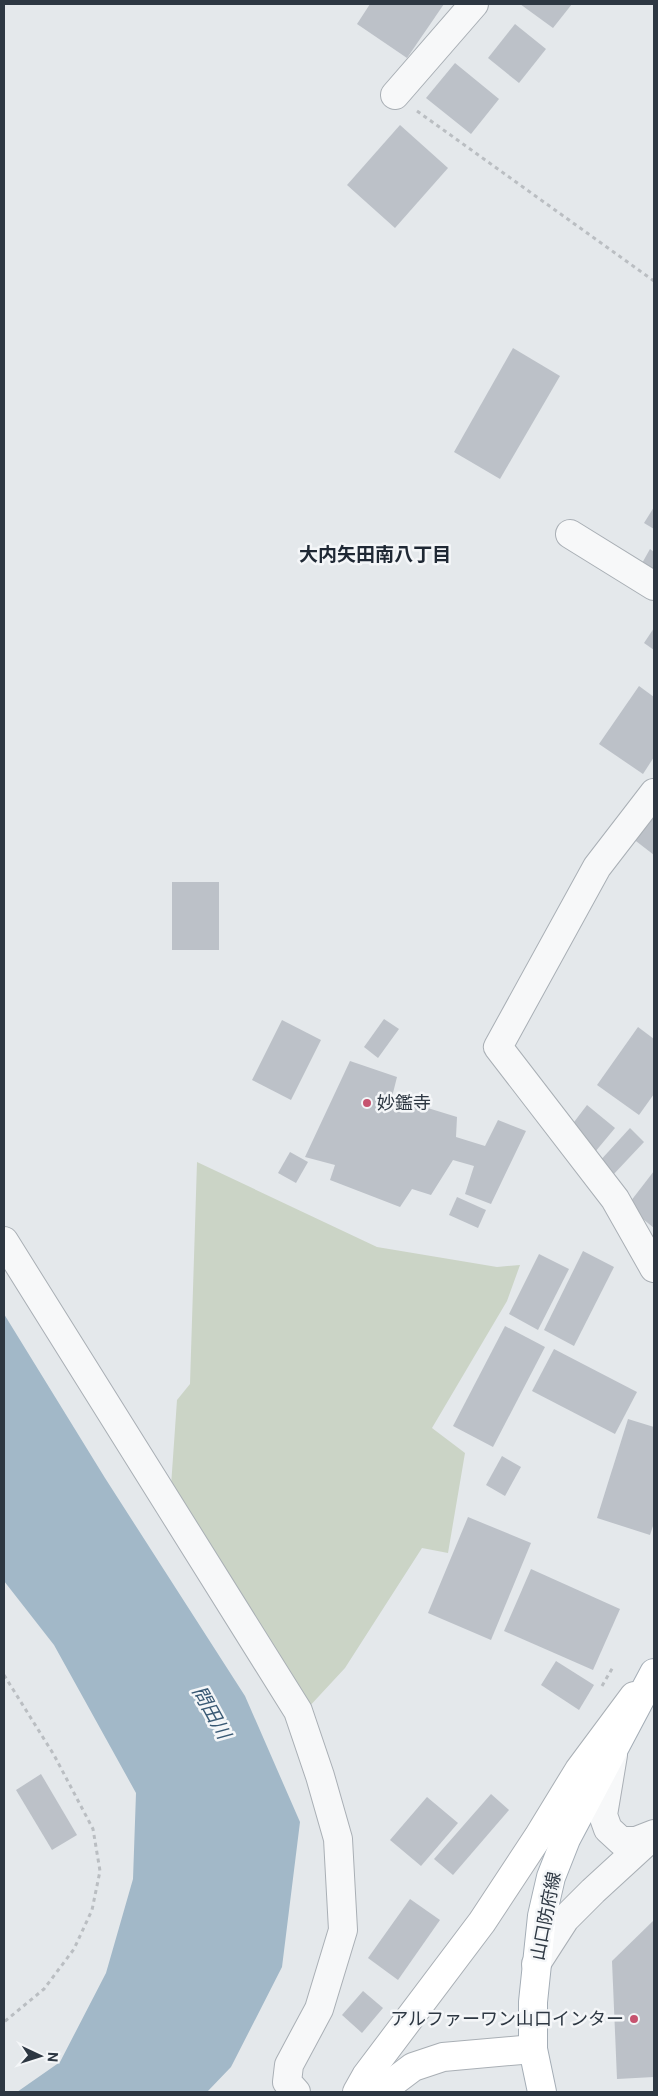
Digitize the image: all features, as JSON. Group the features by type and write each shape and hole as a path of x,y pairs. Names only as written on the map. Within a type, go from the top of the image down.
{"street":[{"path":"395,95 474,4"},
{"path":"570,534 654,586"},
{"path":"654,793 597,867 498,1047 615,1199 654,1268"},
{"path":"4,1241 298,1711 320,1776 338,1840 342,1930 319,2008 289,2065 286,2082 296,2092"},
{"path":"357,2092 366,2076 482,1922 579,1770 616,1718 654,1672"},
{"name":"山口防府線","path":"542,2092 533,2049 533,2002 542,1916 551,1877 566,1839 654,1672"},
{"path":"614,1751 603,1815 608,1829 621,1841 636,1841 654,1835"},
{"path":"536,1964 565,1919 592,1891 654,1835"},
{"path":"380,2092 413,2067 443,2057 533,2049"}],"path":[{"path":"395,95 654,282"},
{"path":"4,1675 54,1755 93,1830 100,1870 92,1910 74,1949 44,1989 4,2022"}],"green space":[{"path":"197,1162 377,1247 497,1267 520,1265 507,1301 432,1428 465,1453 448,1553 422,1548 345,1668 307,1709 171,1486 177,1400 190,1384"}],"water":[{"name":"問田川","path":"4,1314 105,1478 245,1696 300,1822 282,1967 231,2067 207,2092 17,2092 60,2062 106,1973 133,1879 136,1793 54,1645 4,1581"}],"building":[{"path":"370,4 444,4 407,58 357,24"},
{"path":"520,4 572,4 553,28"},
{"path":"515,24 546,49 519,83 488,58"},
{"path":"455,63 499,99 471,134 426,98"},
{"path":"400,125 448,168 395,228 347,185"},
{"path":"513,348 560,376 500,479 454,452"},
{"path":"654,507 654,529 644,523"},
{"path":"650,549 654,552 654,572 641,565"},
{"path":"654,628 654,650 644,643"},
{"path":"639,686 654,697 654,757 643,774 599,744"},
{"path":"654,809 654,855 632,838"},
{"path":"172,882 219,882 219,950 172,950"},
{"path":"384,1019 399,1029 378,1058 364,1047"},
{"path":"282,1020 321,1040 291,1100 252,1080"},
{"path":"638,1027 654,1039 654,1094 639,1115 597,1085"},
{"path":"350,1061 397,1077 392,1097 457,1117 456,1137 485,1146 498,1120 526,1131 491,1204 465,1194 474,1166 453,1160 431,1195 412,1189 400,1207 330,1180 335,1165 305,1157"},
{"path":"587,1105 615,1128 595,1152 568,1130"},
{"path":"630,1128 644,1142 612,1176 598,1163"},
{"path":"290,1152 308,1162 296,1183 278,1173"},
{"path":"654,1171 654,1228 627,1206"},
{"path":"457,1197 486,1210 478,1228 449,1215"},
{"path":"583,1251 614,1267 574,1346 544,1330"},
{"path":"539,1254 569,1269 538,1330 509,1314"},
{"path":"505,1326 545,1347 493,1447 453,1426"},
{"path":"554,1349 637,1392 615,1434 532,1391"},
{"path":"628,1419 654,1427 654,1523 650,1535 597,1518"},
{"path":"502,1456 521,1467 505,1496 486,1485"},
{"path":"468,1517 531,1543 491,1640 428,1613"},
{"path":"531,1569 620,1609 593,1670 504,1631"},
{"path":"556,1661 594,1685 579,1710 541,1685"},
{"path":"41,1774 77,1835 52,1850 16,1790"},
{"path":"491,1794 509,1810 453,1875 434,1859"},
{"path":"427,1797 458,1823 421,1866 390,1840"},
{"path":"410,1899 440,1920 398,1980 368,1958"},
{"name":"アルファーワン山口インター","path":"654,1920 654,2077 617,2079 612,1961"},
{"path":"363,1991 383,2008 362,2033 342,2015"}],"place":[{"name":"妙鑑寺","path":"367,1103"},
{"name":"アルファーワン山口インター","path":"634,2019"}],"district":[{"name":"大内矢田南八丁目","path":"375,554"}]}
